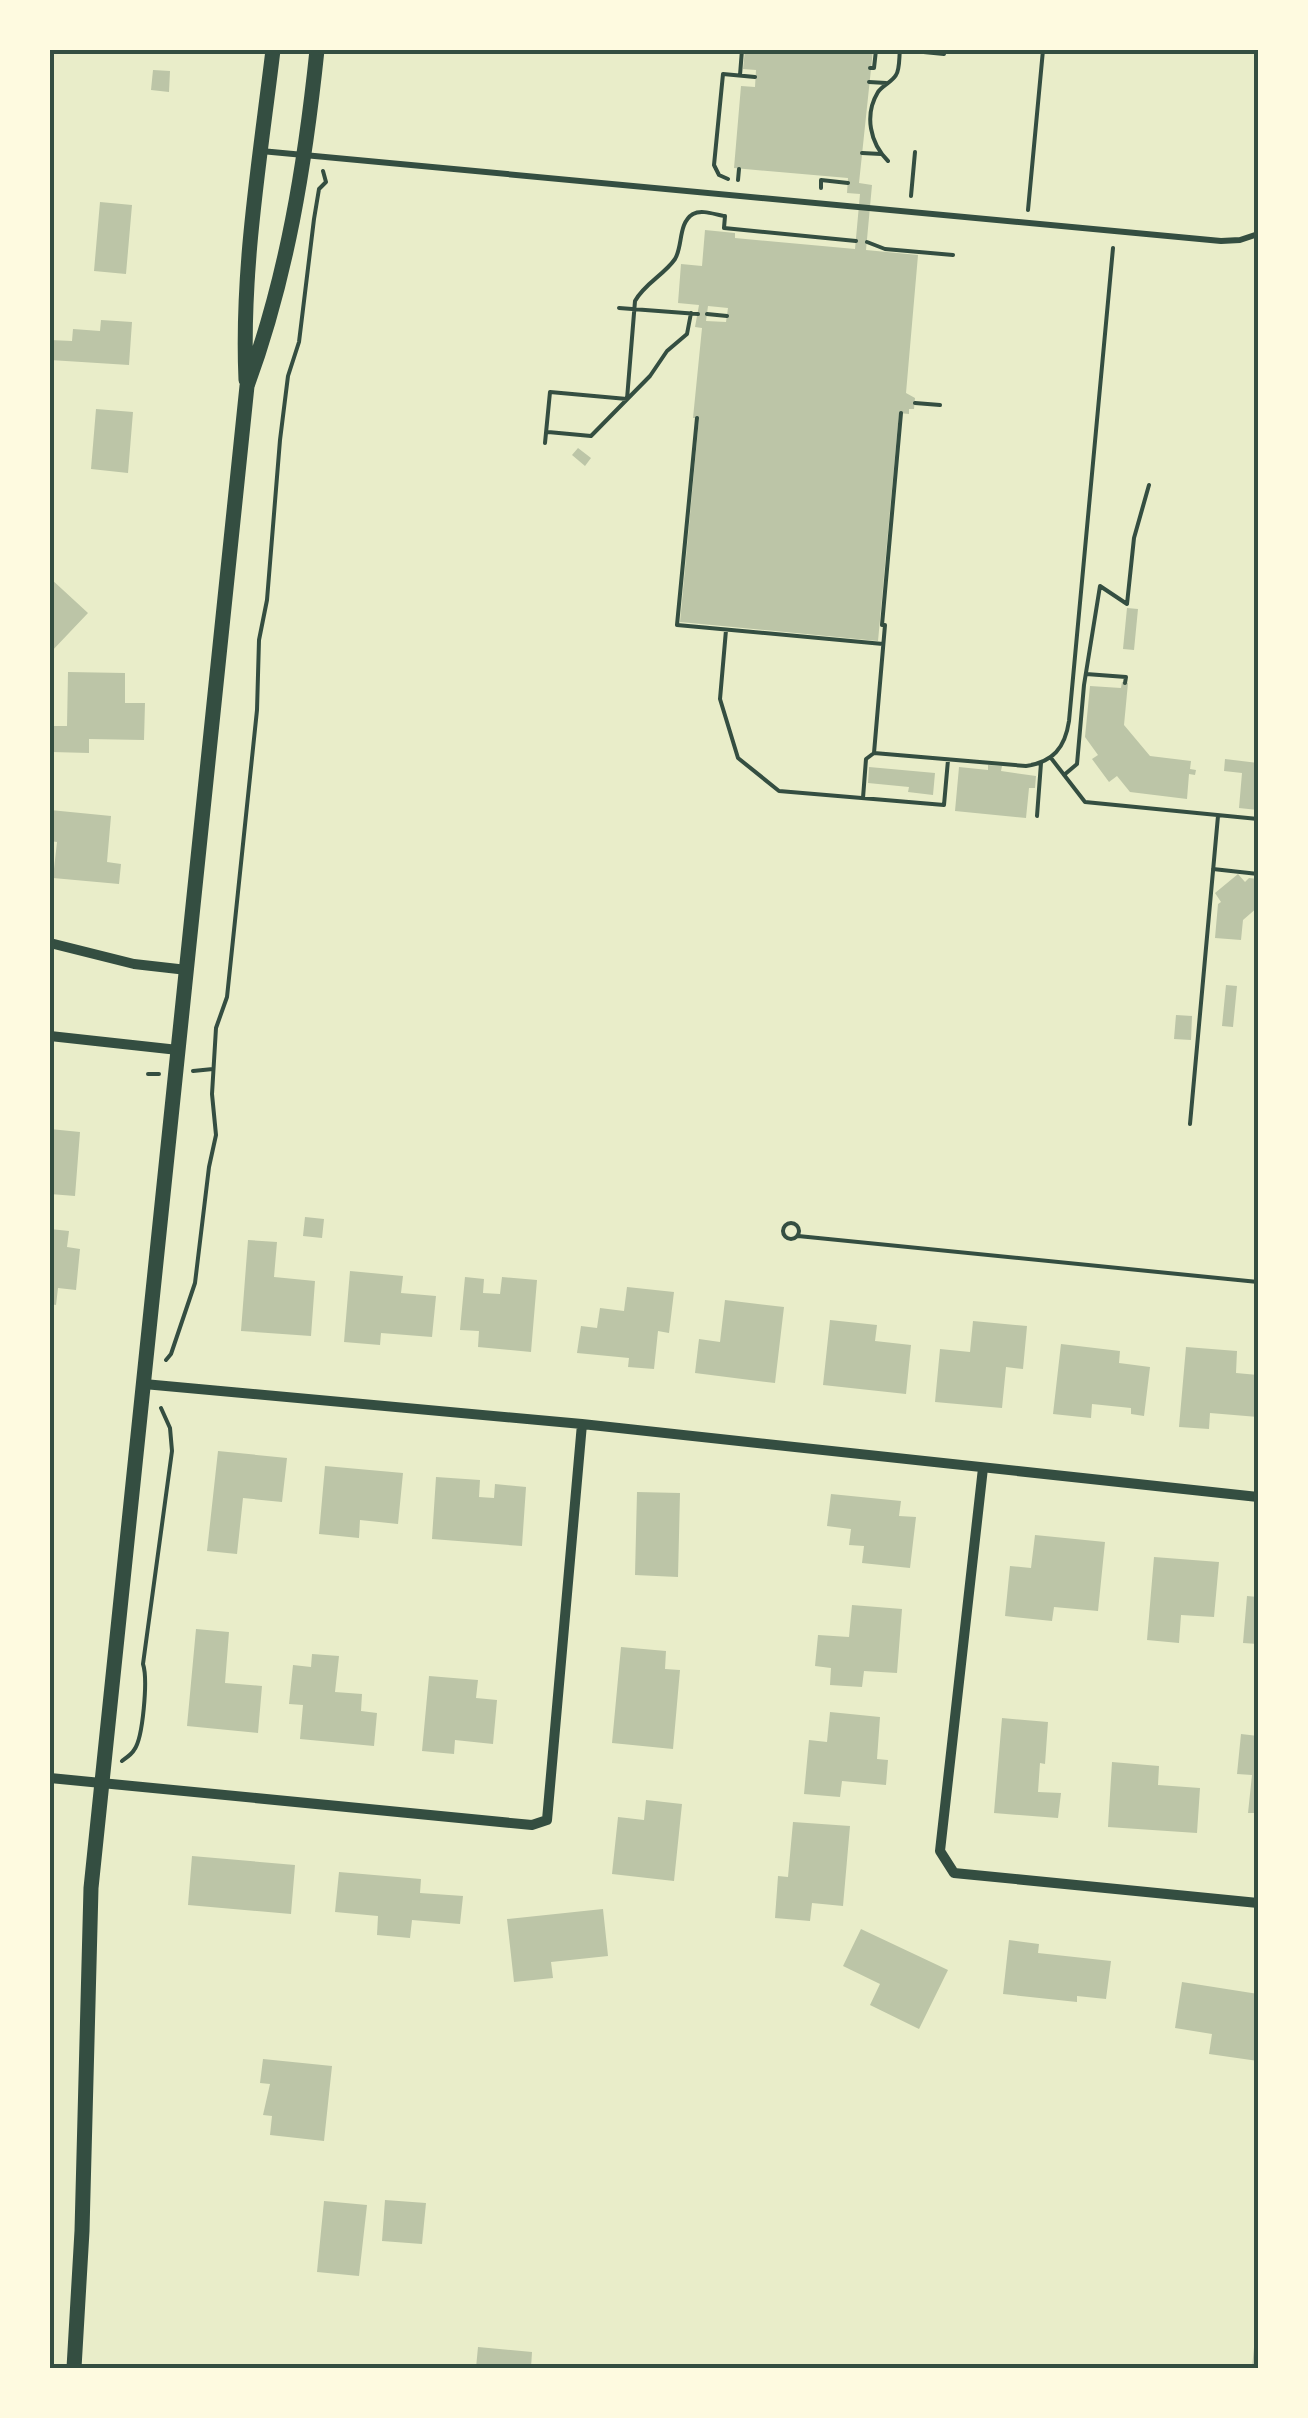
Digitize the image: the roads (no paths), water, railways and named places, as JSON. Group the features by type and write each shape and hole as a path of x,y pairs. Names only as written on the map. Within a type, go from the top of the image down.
{"street":[{"path":"74,2368 82,2231 91,1888 100,1782 247,386 248,289 273,50"},
{"path":"247,386 274,309 299,195 317,50"},
{"path":"50,942 134,964 186,970"},
{"path":"50,1036 178,1050"},
{"path":"144,1384 582,1424 1258,1497"},
{"path":"50,1778 532,1825 547,1820 582,1424"},
{"path":"983,1468 940,1850 947,1862 954,1873 986,1878 1258,1903"}],"lane":[{"path":"261,151 1220,241 1258,234"}]}
